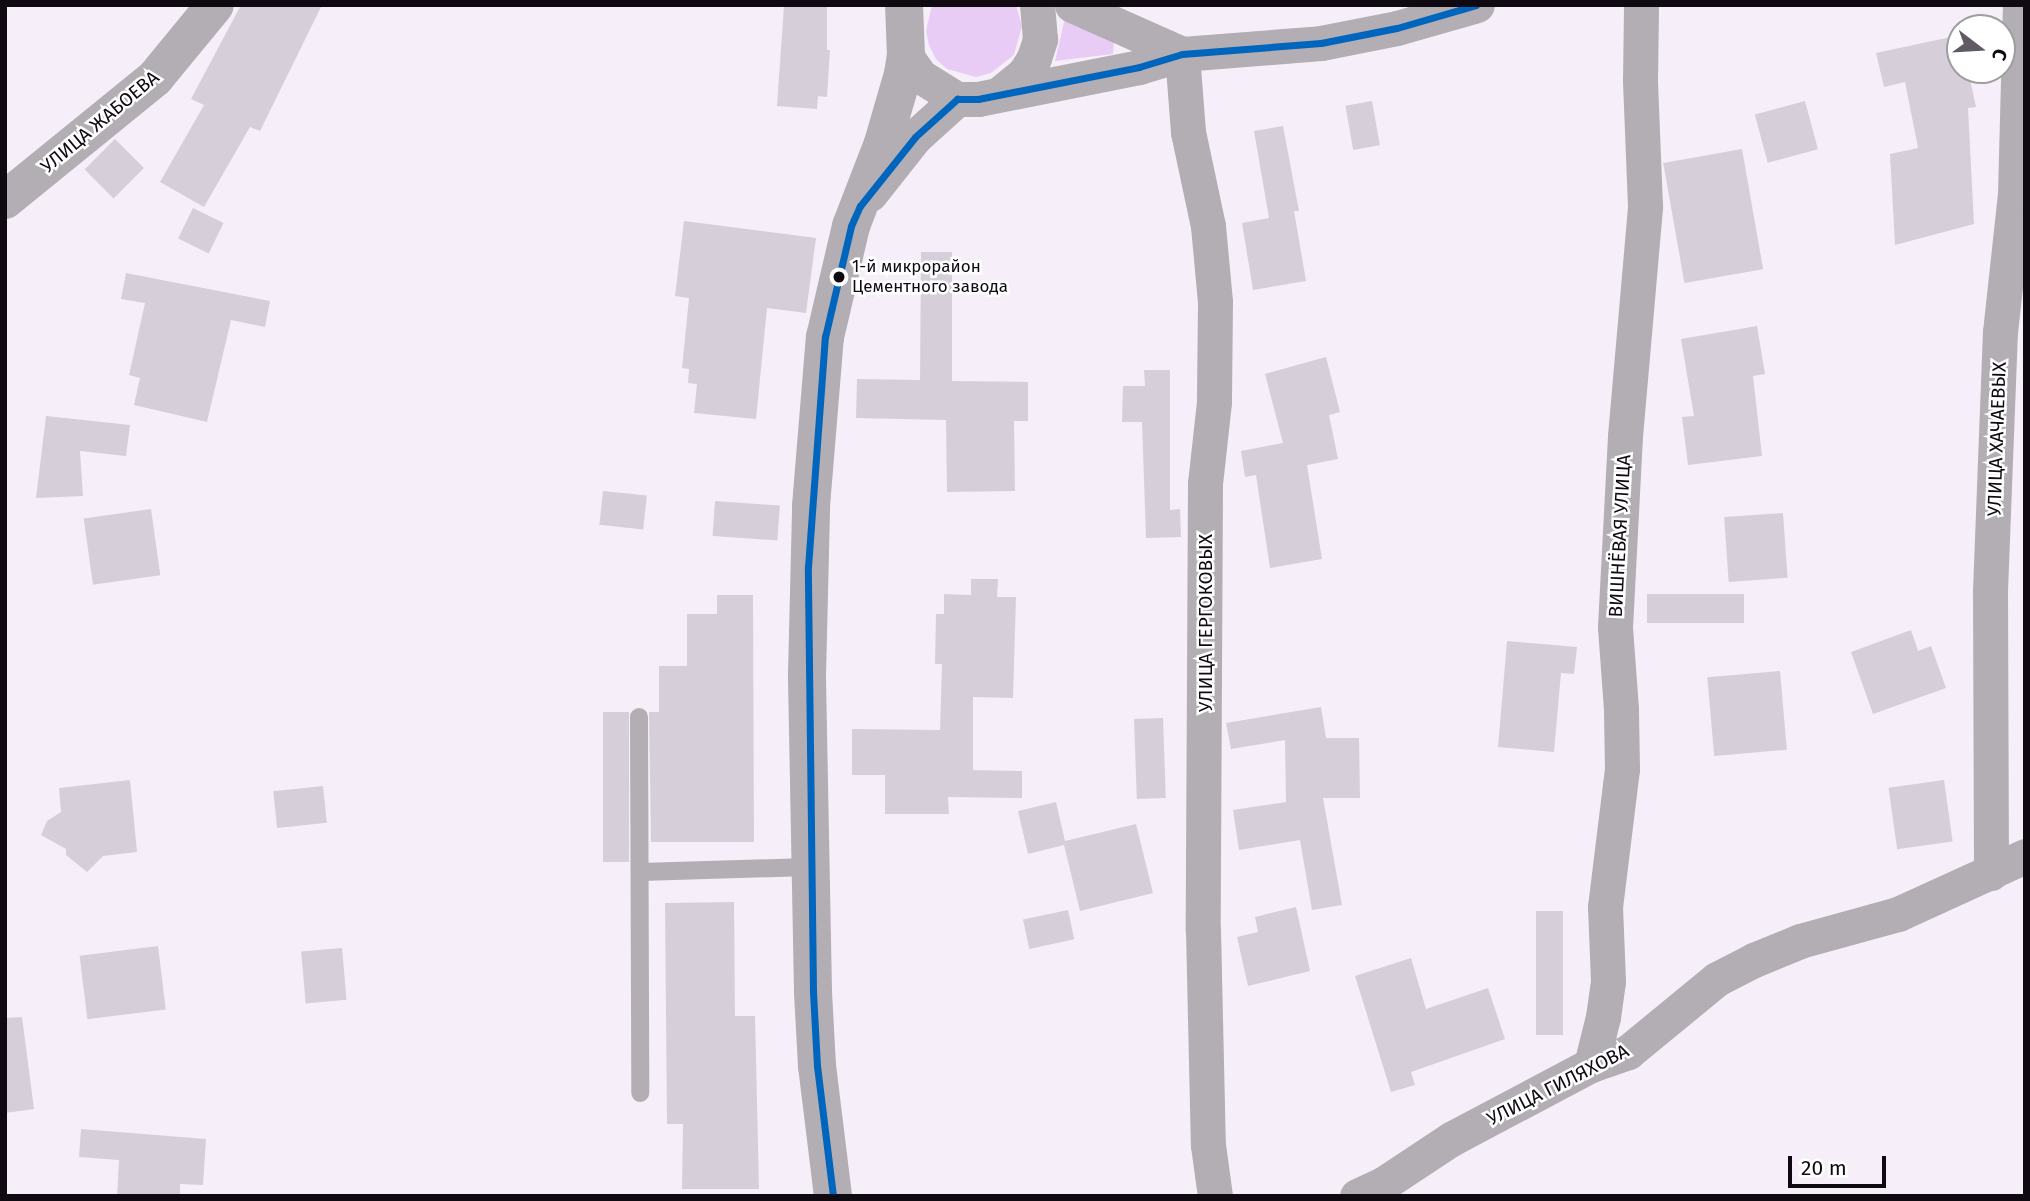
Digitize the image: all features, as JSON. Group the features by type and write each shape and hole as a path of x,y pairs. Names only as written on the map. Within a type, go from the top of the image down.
{"street":[{"name":"УЛИЦА ЖАБОЕВА","path":"5,200 155,78 215,5"},
{"path":"999,94 1024,74 1034,58 1040,39 1037,5"},
{"path":"1072,5 1182,54"},
{"path":"906,22 920,76 957,99 978,99 1139,67 1182,54 1321,43 1397,28 1477,5"},
{"name":"ВИШНЁВАЯ УЛИЦА","path":"1591,1065 1604,1017 1608,981 1605,907 1622,769 1622,709 1615,627 1625,436 1645,206 1640,80 1642,5"},
{"name":"УЛИЦА ХАЧАЕВЫХ","path":"1991,873 1990,591 2000,332 2015,195 2020,5"},
{"path":"833,1196 817,1066 809,867 807,675 811,506 825,337 852,226 883,143 906,22"},
{"name":"УЛИЦА ГЕРГОКОВЫХ","path":"1182,54 1188,132 1208,226 1215,302 1214,402 1205,483 1203,930 1208,1145 1215,1196"},
{"path":"860,206 915,136 957,99"},
{"name":"УЛИЦА ГИЛЯХОВА","path":"1357,1196 1382,1184 1451,1139 1591,1065 1628,1052 1717,979 1754,960 1800,941 1898,914 2025,856"}],"lane":[{"path":"639,718 640,1093"},
{"path":"641,872 809,867"}],"shaded area":[{"path":"932,5 1016,5 1022,26 1014,55 991,73 976,77 947,69 936,59 929,45 926,31"},
{"path":"1065,18 1114,40 1113,54 1055,61"}],"building":[{"path":"241,5 322,5 260,131 250,127 204,207 160,182 204,105 191,99"},
{"path":"784,5 827,5 827,50 830,50 827,97 818,96 817,109 777,106"},
{"path":"1946,38 1946,84 1971,84 1976,107 1968,108 1974,224 1895,245 1890,154 1918,148 1905,82 1884,87 1876,53"},
{"path":"1372,101 1380,145 1353,150 1345,106"},
{"path":"1805,101 1818,149 1768,163 1755,114"},
{"path":"1283,126 1299,211 1294,211 1306,281 1253,290 1242,223 1269,218 1254,131"},
{"path":"115,139 144,168 114,198 85,169"},
{"path":"1742,149 1763,269 1684,283 1663,163"},
{"path":"193,208 224,223 209,253 178,239"},
{"path":"684,221 816,238 806,313 767,308 756,419 694,413 697,384 688,383 689,369 682,368 689,298 675,296"},
{"path":"921,252 952,252 952,381 1028,382 1028,421 1014,421 1015,491 947,492 946,420 856,418 857,379 920,380"},
{"path":"126,273 270,301 265,327 231,320 207,422 134,405 140,378 129,375 145,303 121,299"},
{"path":"1757,326 1765,374 1753,376 1762,456 1688,465 1682,417 1694,416 1681,339"},
{"path":"1326,357 1340,412 1329,415 1338,459 1307,465 1322,559 1270,568 1256,475 1245,477 1241,451 1283,443 1265,374"},
{"path":"1144,370 1170,370 1170,510 1180,509 1181,537 1146,538 1142,422 1122,422 1123,386 1145,386"},
{"path":"46,416 130,425 126,456 80,451 83,496 36,498"},
{"path":"603,491 647,496 643,529 599,525"},
{"path":"715,501 780,506 777,540 713,536"},
{"path":"151,509 160,575 93,585 84,518"},
{"path":"1783,513 1788,578 1729,582 1724,517"},
{"path":"971,579 998,579 997,597 1016,597 1013,698 973,697 973,770 1022,771 1022,798 948,797 949,814 885,814 885,775 852,775 852,729 940,730 942,664 935,664 936,614 944,614 944,594 971,595"},
{"path":"1647,594 1744,594 1744,623 1647,623"},
{"path":"717,595 753,595 754,842 651,842 649,712 659,712 659,666 687,666 687,614 717,614"},
{"path":"1911,630 1918,651 1931,646 1946,688 1873,714 1851,652"},
{"path":"1507,641 1577,647 1574,674 1561,673 1554,752 1498,747"},
{"path":"1780,671 1787,750 1714,756 1707,677"},
{"path":"1321,707 1326,738 1359,738 1360,798 1323,798 1342,905 1312,910 1300,840 1239,850 1233,810 1286,802 1285,740 1231,749 1226,723"},
{"path":"603,712 629,712 629,862 603,862"},
{"path":"1163,718 1166,798 1137,799 1134,719"},
{"path":"130,780 137,852 103,856 87,872 66,855 66,849 41,835 47,821 61,812 59,788"},
{"path":"1944,780 1953,841 1897,849 1889,788"},
{"path":"323,786 327,823 277,828 273,791"},
{"path":"1056,802 1065,841 1136,824 1153,893 1080,911 1064,845 1028,854 1018,811"},
{"path":"734,902 735,1016 755,1016 759,1189 682,1189 683,1124 667,1124 665,903"},
{"path":"1296,907 1310,971 1248,986 1237,937 1258,932 1255,917"},
{"path":"1068,910 1074,939 1029,949 1023,920"},
{"path":"1536,911 1563,911 1563,1035 1536,1035"},
{"path":"158,946 166,1010 87,1019 80,956"},
{"path":"342,948 347,1000 306,1003 301,952"},
{"path":"1411,958 1426,1009 1488,988 1505,1039 1411,1072 1415,1085 1391,1092 1355,976"},
{"path":"22,1017 34,1109 5,1113 5,1018"},
{"path":"81,1129 206,1139 203,1185 180,1184 180,1196 117,1196 119,1160 79,1157"}],"transit line":[{"path":"833,1196 817,1066 813,991 808,567 825,337 851,226 860,206 915,137 957,99 978,99 1139,67 1182,54 1321,43 1397,28 1476,5"}],"place":[{"name":"1-й микрорайон Цементного завода","path":"839,277"}]}
